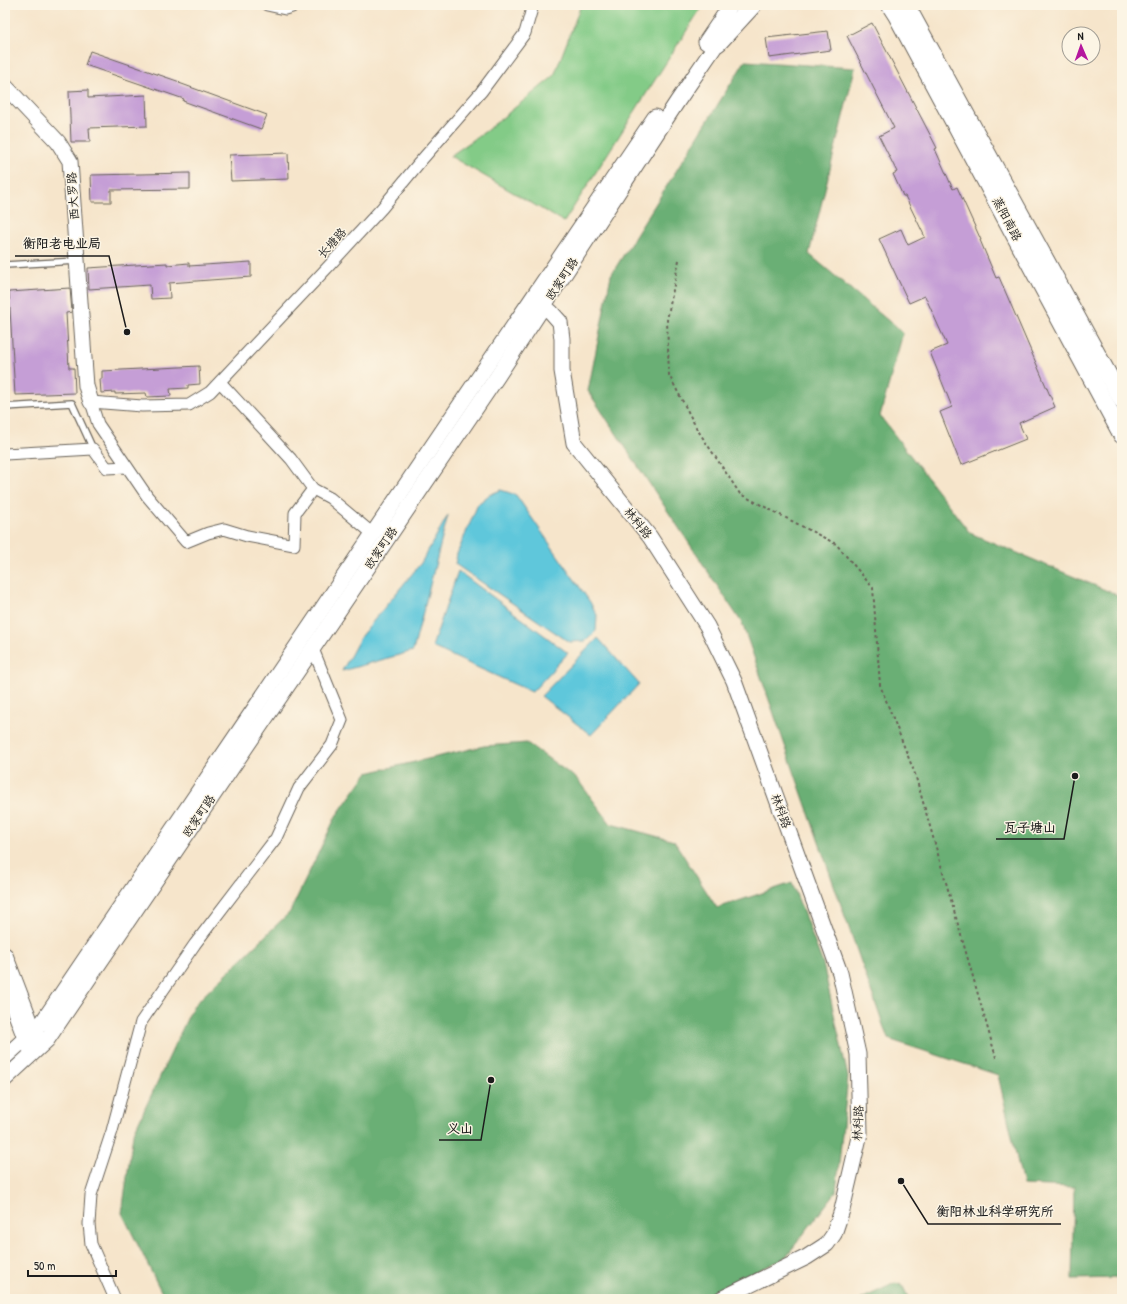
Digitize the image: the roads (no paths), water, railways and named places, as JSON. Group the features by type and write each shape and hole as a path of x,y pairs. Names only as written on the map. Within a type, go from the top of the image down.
{"main road":[{"name":"欧家町路","path":"5,1057 46,1017 731,5"},
{"name":"欧家町路","path":"5,1079 43,1044 313,649 544,306 677,102 744,5"},
{"path":"718,43 753,5"},
{"name":"蒸阳南路","path":"890,5 901,22 1122,434"},
{"name":"蒸阳南路","path":"906,5 1122,400"},
{"name":"西大罗路","path":"5,86 58,142 70,161 86,386 91,402"},
{"name":"林科路","path":"544,306 552,312 560,322 562,339 562,371 574,443 650,537 707,626 734,681 840,973 858,1054 860,1133 842,1210 834,1234 827,1244 807,1257 721,1299"},
{"path":"5,956 29,1035 32,1055"},
{"path":"5,985 29,1035 43,1044"}],"street":[{"path":"267,5 284,9 292,7 293,5"},
{"name":"长塘路","path":"91,402 142,406 188,405 210,392 382,208 481,92 526,33 533,5"},
{"path":"220,382 292,459 313,488 330,498 373,534"},
{"path":"91,402 98,424 127,467 147,496 186,542 208,532 224,529 252,537 294,545 296,513 313,488"},
{"path":"5,454 93,449 107,468 127,467"},
{"path":"115,1299 91,1244 89,1224 91,1195 112,1131 141,1022 195,944 276,838 299,788 332,745 342,720 313,649"}],"lane":[{"path":"5,265 77,261"},
{"path":"5,407 72,403 93,449"}],"water":[{"path":"501,490 516,495 590,602 597,615 596,631 586,641 569,642 455,564 457,554 478,504 489,495"},
{"path":"448,515 413,651 342,671 361,636 421,563"},
{"path":"458,571 568,653 532,692 432,647"},
{"path":"598,638 639,684 591,735 541,696"}],"place":[{"name":"衡阳老电业局","path":"127,332"},
{"name":"瓦子塘山","path":"1075,776"},
{"name":"义山","path":"491,1080"},
{"name":"衡阳林业科学研究所","path":"901,1181"}]}
